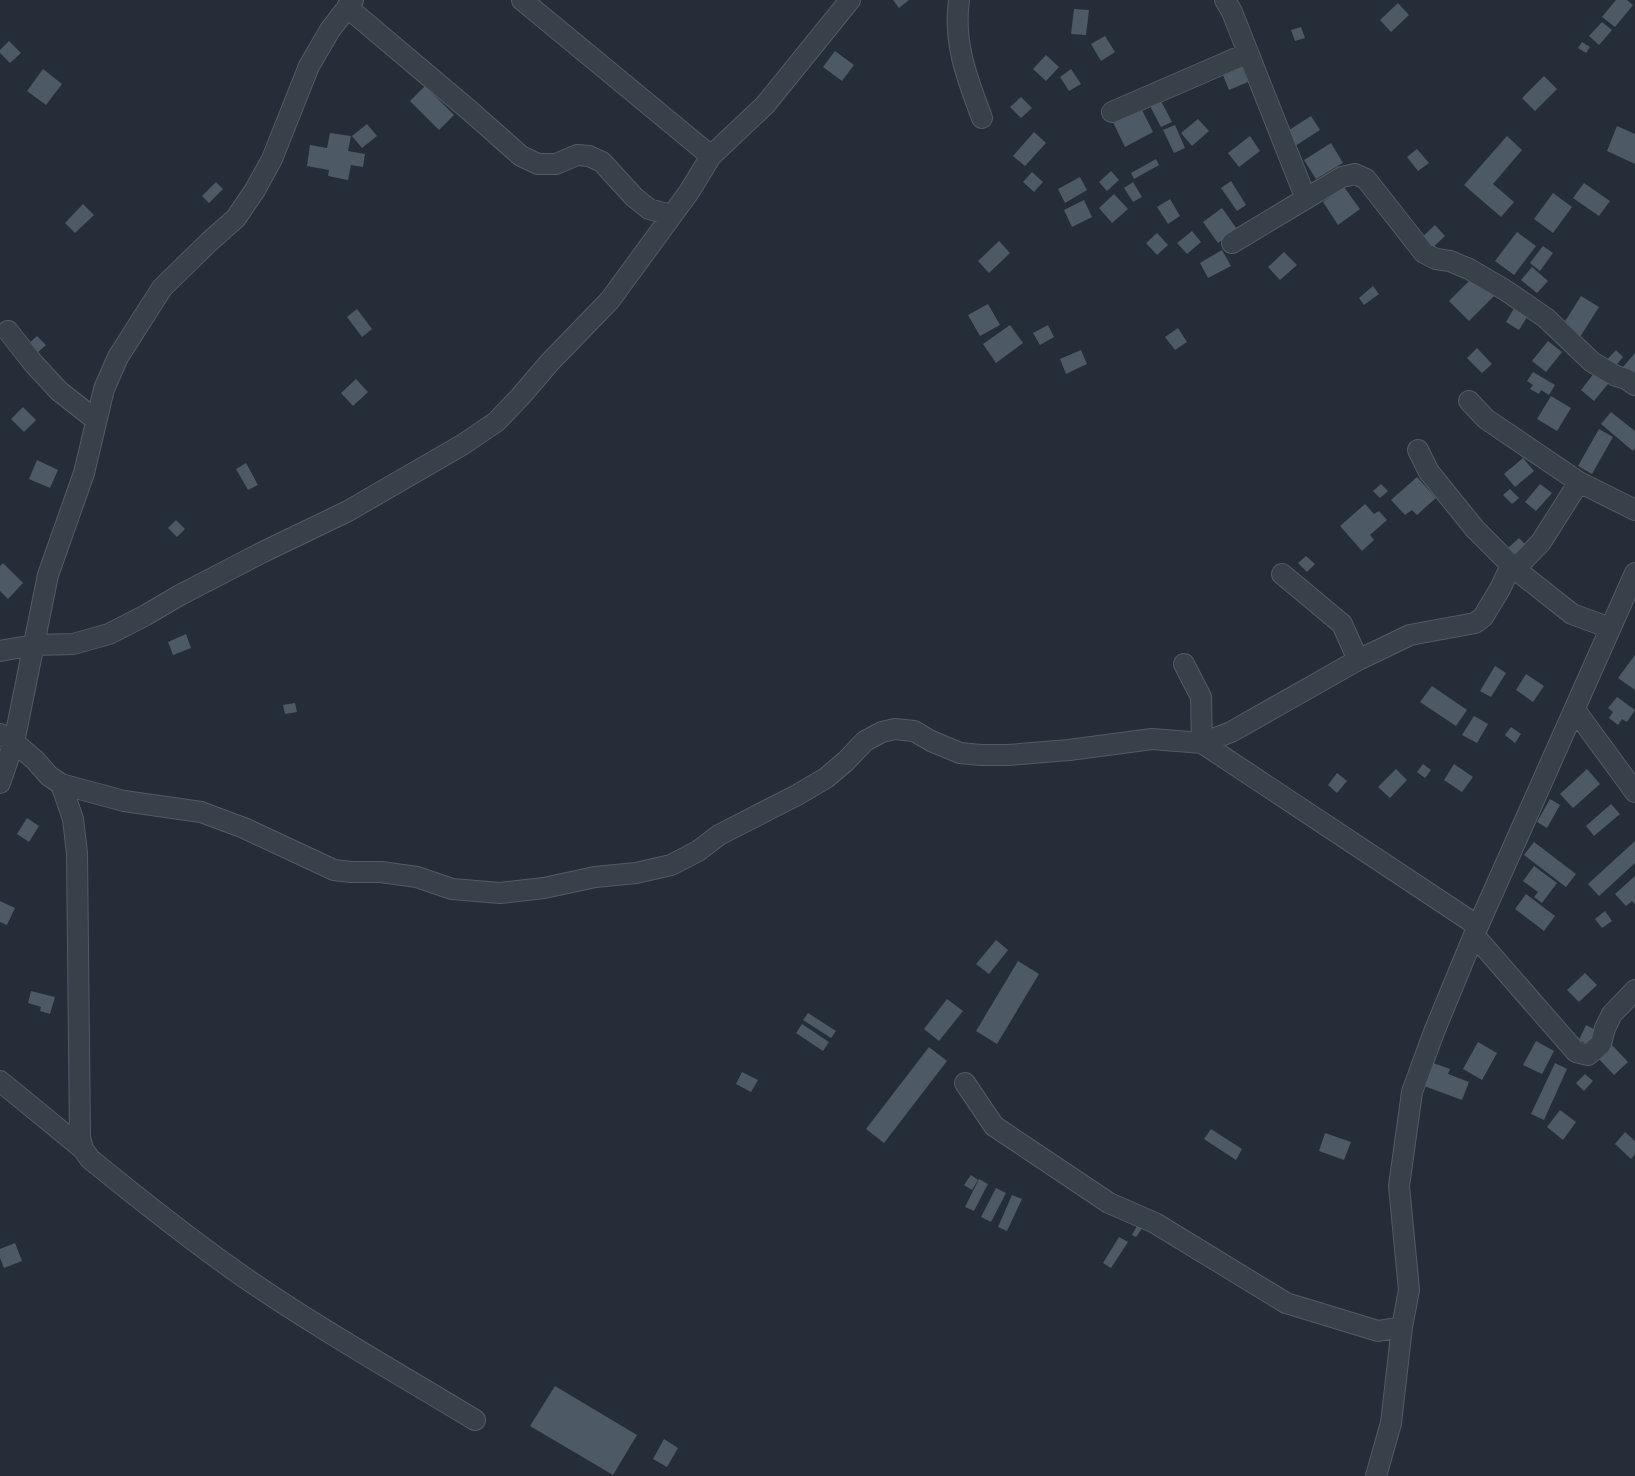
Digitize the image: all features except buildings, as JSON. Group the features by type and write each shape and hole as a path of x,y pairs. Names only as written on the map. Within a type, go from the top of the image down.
{"street":[{"path":"522,0 711,156"},
{"path":"0,651 34,645 73,644 109,634 263,552 348,511 462,445 496,422 610,300 689,192 711,156 765,105 850,0"},
{"path":"959,0 958,38 965,73 982,118"},
{"path":"1225,0 1232,12 1306,199"},
{"path":"0,783 7,738 34,645 48,575 84,473 104,389 118,357 162,288 236,218 255,190 272,159 309,66 330,30 350,4 521,156 538,164 556,164 577,155 589,156 602,162 634,197 649,209 671,216"},
{"path":"1112,112 1248,53"},
{"path":"1232,243 1342,177 1355,174 1366,178 1424,254 1469,269 1505,290 1546,318 1592,362 1635,385"},
{"path":"9,331 34,364 59,391 96,420"},
{"path":"1469,401 1486,419 1579,482 1635,510"},
{"path":"1418,450 1429,472 1474,529 1515,569 1572,614 1610,628"},
{"path":"7,738 35,759 49,776 61,784 124,801 201,812 244,828 334,870 381,872 417,878 452,889 500,893 544,888 671,865 719,835 826,778 846,762 865,741 882,732 895,729 914,731 960,753 981,755 1069,750 1152,740 1202,743 1231,732 1358,660 1410,635 1475,623 1484,616 1507,574 1515,569 1541,542 1579,482"},
{"path":"1376,1476 1390,1423 1409,1290 1399,1186 1412,1092 1476,931 1635,573"},
{"path":"1282,574 1342,624 1358,660"},
{"path":"1184,664 1201,698 1202,743"},
{"path":"1575,710 1635,792"},
{"path":"1202,743 1476,931 1576,1052 1587,1054 1601,1044 1612,1014 1635,990"},
{"path":"61,784 73,819 77,853 80,1138 83,1149"},
{"path":"0,1081 83,1149 90,1159 239,1274 475,1420"},
{"path":"965,1083 994,1126 1109,1203 1155,1223 1286,1303 1378,1331 1402,1327"}]}
